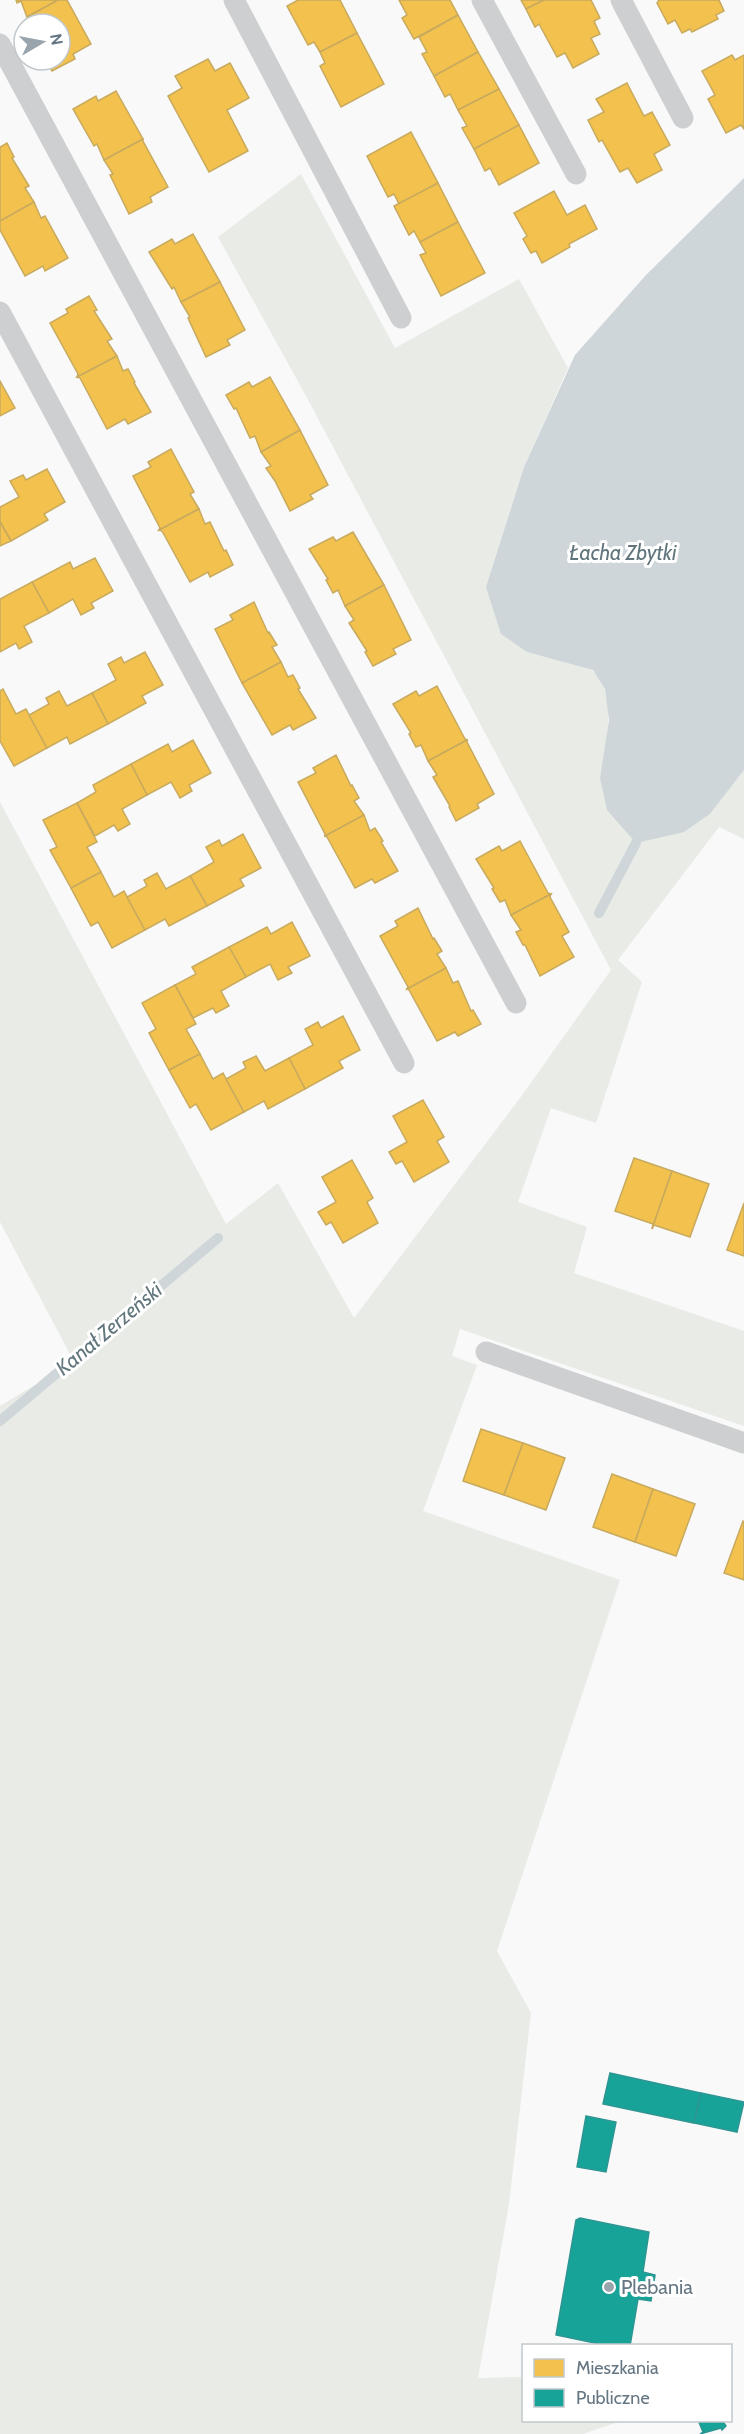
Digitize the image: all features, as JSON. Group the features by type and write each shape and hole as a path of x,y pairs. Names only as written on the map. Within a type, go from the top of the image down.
{"lane":[{"path":"234,0 401,318"},
{"path":"482,0 576,174"},
{"path":"621,0 683,118"},
{"path":"0,44 516,1004"},
{"path":"0,312 404,1064"},
{"path":"486,1352 744,1443"}],"shaded area":[{"path":"301,174 395,348 519,279 568,368 524,467 486,587 527,652 589,669 601,681 606,693 608,722 600,778 684,832 710,814 744,770 744,839 719,827 618,960 642,982 596,1123 551,1108 518,1202 587,1227 574,1273 744,1331 744,1426 460,1329 452,1356 477,1365 423,1511 620,1580 497,1951 531,2013 509,2204 478,2378 522,2377 522,2422 618,2422 583,2434 0,2434 0,1406 45,1379 71,1356 0,1222 0,802 226,1224 278,1183 354,1318 520,1098 611,970 306,396 218,237"}],"water":[{"name":"Łacha Zbytki","path":"744,178 744,770 710,814 684,832 636,843 607,810 600,778 609,720 605,689 593,670 527,652 501,634 486,587 524,467 575,355 646,275"}],"building: Mieszkania":[{"path":"16,0 58,0 36,12 25,12 21,1 17,3"},
{"path":"58,0 67,0 91,44 73,54 75,59 72,61 72,12 36,12"},
{"path":"298,0 340,0 357,33 320,52 314,42 308,45 287,6"},
{"path":"399,0 450,0 458,15 414,39 402,18 407,15"},
{"path":"521,0 544,0 526,9"},
{"path":"544,0 591,0 600,18 594,21 600,34 591,38 599,54 573,68 565,53 557,57 539,24 535,27 526,9"},
{"path":"659,0 719,0 724,11 716,15 718,19 692,32 690,29 682,33 675,20 668,24 657,3"},
{"path":"458,15 478,52 434,76 422,54 427,52 419,37"},
{"path":"357,33 384,84 341,107 320,66 325,63 320,52"},
{"path":"478,52 499,89 458,110 450,94 445,97 434,76"},
{"path":"732,55 735,60 744,55 744,129 741,125 726,133 708,99 715,95 702,71"},
{"path":"208,59 215,71 230,63 249,98 227,110 248,151 209,172 168,96 182,88 175,76"},
{"path":"627,83 644,116 652,112 670,145 654,154 662,170 637,183 628,168 620,172 602,140 599,142 588,120 604,112 596,99"},
{"path":"499,89 519,125 474,149 462,128 467,126 458,110"},
{"path":"116,91 143,139 104,160 97,144 94,146 73,109 96,96 98,101"},
{"path":"519,125 539,163 499,185 490,168 485,171 474,149"},
{"path":"411,132 438,183 399,204 394,194 388,197 367,156"},
{"path":"143,139 168,187 150,197 152,202 129,214 110,175 113,174 104,160"},
{"path":"7,143 14,157 12,158 29,186 25,188 34,202 0,221 0,147"},
{"path":"438,183 458,222 420,242 414,231 409,235 394,206"},
{"path":"554,191 567,215 585,205 597,229 569,244 570,247 542,263 536,251 531,253 523,239 527,236 514,213"},
{"path":"34,202 41,218 45,216 68,258 45,271 43,266 25,276 0,230 0,221"},
{"path":"458,222 485,273 441,296 420,255 426,253 420,242"},
{"path":"193,234 220,282 181,302 174,287 172,289 149,252 172,239 175,244"},
{"path":"220,282 245,330 227,340 230,345 206,357 188,318 190,317 181,302"},
{"path":"89,296 97,310 94,311 112,339 107,341 117,356 77,377 78,374 50,323 68,313 66,309"},
{"path":"117,356 123,371 128,369 151,412 128,424 125,419 107,429 80,378 77,377"},
{"path":"270,377 300,430 261,452 255,436 250,438 236,408 234,409 226,395 249,382 252,387"},
{"path":"0,381 15,408 0,416"},
{"path":"300,430 328,485 310,495 313,499 290,511 266,468 271,466 261,452"},
{"path":"171,449 194,492 190,494 199,509 159,530 133,476 151,467 148,462"},
{"path":"47,469 65,502 44,514 48,520 11,541 0,522 0,507 19,497 10,481 23,475 26,480"},
{"path":"199,509 205,524 210,522 233,565 210,577 208,572 190,582 162,531 159,530"},
{"path":"0,522 11,541 0,546"},
{"path":"353,532 384,585 345,606 338,590 333,593 326,580 328,579 309,549 333,537 336,541"},
{"path":"95,558 113,591 91,603 94,608 81,615 73,599 49,613 32,582 70,562 73,569"},
{"path":"32,582 49,613 24,626 32,642 19,649 16,643 0,652 0,599"},
{"path":"384,585 411,640 393,649 396,654 373,666 365,652 367,651 349,623 354,620 345,606"},
{"path":"254,602 268,633 277,645 272,647 281,662 242,683 215,629 233,620 230,615"},
{"path":"145,652 163,685 142,696 146,703 108,724 92,693 116,680 108,664 121,657 124,663"},
{"path":"281,662 288,677 293,675 300,688 298,689 316,718 293,730 290,725 272,735 242,683"},
{"path":"437,686 467,740 428,761 421,745 416,747 409,734 411,733 393,704 416,691 419,696"},
{"path":"3,689 16,714 26,709 47,748 14,766 0,741 0,691"},
{"path":"59,691 67,706 92,693 108,724 70,744 67,737 47,748 29,715 49,704 46,698"},
{"path":"193,740 211,773 189,785 192,791 180,798 171,782 147,795 131,764 168,744 172,752"},
{"path":"467,740 494,794 477,804 479,808 456,821 433,777 437,775 428,761"},
{"path":"336,755 359,798 354,801 364,815 325,836 298,782 316,773 313,768"},
{"path":"131,764 147,795 122,809 130,824 118,831 114,825 95,836 77,803 96,792 93,785"},
{"path":"77,803 97,842 87,847 101,872 71,888 50,850 57,847 43,820"},
{"path":"364,815 370,831 375,828 398,871 375,883 372,879 355,888 325,836"},
{"path":"243,834 261,868 240,879 244,886 207,906 190,876 214,862 206,847 219,840 222,846"},
{"path":"520,841 548,893 551,894 511,915 505,900 500,902 476,859 499,846 502,851"},
{"path":"101,872 114,897 124,891 145,930 112,948 98,922 91,926 71,888"},
{"path":"157,873 166,889 190,876 207,906 169,926 165,919 145,930 127,897 147,886 144,880"},
{"path":"551,894 550,897 569,932 562,936 574,957 540,976 516,932 521,930 511,915"},
{"path":"418,908 433,939 442,951 437,954 446,968 407,989 380,936 398,926 395,921"},
{"path":"292,922 310,956 288,967 292,973 278,980 270,964 246,977 229,947 267,927 271,934"},
{"path":"229,947 246,977 221,991 229,1006 216,1013 213,1008 193,1018 175,985 196,974 192,967"},
{"path":"446,968 453,983 458,981 471,1011 473,1010 481,1024 458,1036 455,1032 437,1041 407,989"},
{"path":"175,985 196,1024 186,1029 200,1054 169,1070 149,1033 156,1029 142,1003"},
{"path":"343,1016 360,1050 339,1061 343,1068 305,1089 289,1058 313,1045 305,1029 318,1022 321,1028"},
{"path":"200,1054 213,1079 223,1073 244,1112 211,1130 196,1104 190,1108 169,1070"},
{"path":"256,1056 265,1071 289,1058 305,1089 268,1109 264,1101 244,1112 226,1079 246,1068 243,1062"},
{"path":"423,1100 444,1137 437,1141 449,1162 414,1182 402,1161 396,1164 389,1152 407,1142 393,1116"},
{"path":"634,1158 672,1171 652,1229 653,1224 615,1211"},
{"path":"352,1160 373,1198 367,1202 378,1223 343,1243 331,1222 326,1225 318,1212 336,1202 322,1177"},
{"path":"672,1171 709,1184 690,1237 654,1225 652,1229"},
{"path":"744,1203 744,1256 727,1250"},
{"path":"481,1429 523,1443 504,1495 463,1481"},
{"path":"523,1443 565,1458 546,1510 504,1495"},
{"path":"612,1474 653,1489 635,1542 593,1527"},
{"path":"653,1489 695,1504 676,1556 635,1542"},
{"path":"744,1522 744,1580 724,1573"}],"building: Publiczne":[{"path":"610,2073 701,2093 694,2123 603,2104"},
{"path":"701,2093 744,2102 737,2132 694,2123"},
{"path":"586,2116 616,2122 606,2172 577,2167"},
{"name":"Plebania","path":"580,2218 649,2232 643,2272 655,2275 651,2301 638,2299 630,2344 599,2344 556,2335 576,2220"},
{"path":"699,2422 723,2422 726,2426 722,2430 721,2428 700,2434 703,2432"}],"waterway":[{"name":"Kanał Zerzeński","path":"599,913 636,843"},
{"name":"Kanał Zerzeński","path":"0,1421 218,1238"}],"place":[{"name":"Plebania","path":"609,2287"}]}
